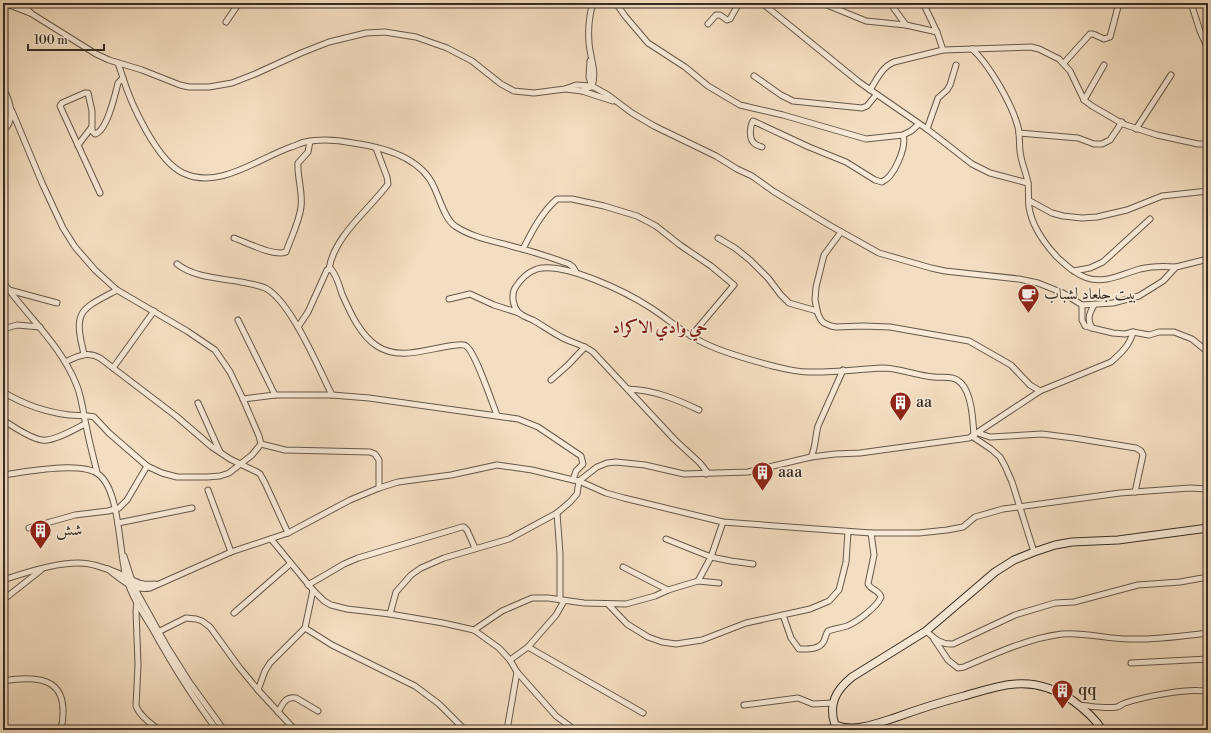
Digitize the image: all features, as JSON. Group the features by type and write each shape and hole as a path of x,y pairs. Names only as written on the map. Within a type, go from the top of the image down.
{"street":[{"path":"4,3 32,14 90,51 109,60 189,87 209,87 240,80 307,50 337,39 366,33 385,32 416,37 448,48 472,62 501,84 514,91 534,94 576,85 592,86 654,126 706,151 752,176 773,191 841,232 870,248 887,255 945,271 1019,279 1038,283 1062,293 1082,305 1094,306 1139,296 1163,281 1176,268"},
{"path":"21,3 32,14"},
{"path":"226,22 239,3"},
{"path":"593,3 589,29 594,78 592,86 598,95"},
{"path":"616,3 648,43 685,68 708,86 740,105 794,118 859,138 871,139 903,135 911,131 919,124"},
{"path":"708,24 716,15 720,15 727,20 730,20 739,3"},
{"path":"762,3 876,95 926,129 972,164 1004,177 1028,183"},
{"path":"822,3 866,21 906,24 937,32"},
{"path":"890,3 906,24"},
{"path":"923,3 937,32 943,50"},
{"path":"1064,63 1090,34 1094,34 1104,39 1110,37 1119,3"},
{"path":"1191,3 1208,50"},
{"path":"870,90 882,70 891,64 943,50 1031,47 1039,49 1064,63 1070,71 1084,100 1122,122 1136,129 1163,136 1208,144"},
{"path":"972,49 984,61 994,76 1013,112 1019,133 1020,150 1028,183 1030,213 1040,237 1059,258 1074,271 1086,278 1104,280 1149,268 1162,266 1176,268 1208,259"},
{"path":"118,63 128,95 154,144 176,170 196,178 210,178 230,174 280,151 310,141 329,140 352,142 376,148 405,158 415,164 426,174 434,187 448,219 453,226 468,234 523,249 569,264 576,272"},
{"path":"926,129 938,98 950,85 956,64"},
{"path":"1084,100 1104,64"},
{"path":"1136,129 1171,75"},
{"path":"754,76 788,99 804,103 862,108 867,106 876,95"},
{"path":"91,128 95,134 102,130 118,85 123,78"},
{"path":"582,91 592,86"},
{"path":"3,88 42,183 66,233 84,258 117,290 215,350 230,372 243,398 261,444"},
{"path":"565,88 598,95 619,104"},
{"path":"78,145 91,128 92,111 88,93 61,104 61,108 100,193"},
{"path":"3,131 8,125 12,111"},
{"path":"762,147 755,144 752,140 750,127 751,123 753,122 846,162 875,180 882,182 891,174 902,153 904,147 903,135"},
{"path":"1019,133 1078,138 1094,144 1102,144 1110,140 1122,122"},
{"path":"234,238 267,250 279,253 286,252 298,222 301,207 298,163 308,152 310,141"},
{"path":"298,327 313,302 324,275 329,269 333,256 346,235 356,220 388,184 387,177 376,148"},
{"path":"1030,201 1052,213 1082,218 1110,215 1162,196 1208,191"},
{"path":"523,249 531,233 557,199 572,199 604,206 632,215 656,226 680,245 711,266 734,285 691,336"},
{"path":"1074,271 1090,268 1103,262 1150,219"},
{"path":"841,232 823,258 815,292 817,311 821,320 831,326 890,327 969,341 1011,365 1030,385 1040,391"},
{"path":"718,238 735,248 750,260 768,278 789,303 817,311"},
{"path":"177,264 190,271 205,276 256,285 268,290 281,303 298,327 332,395"},
{"path":"519,313 514,304 514,291 517,285 528,273 543,268 576,272 640,301 705,344 776,367 808,372 891,369 934,377 953,378 962,383 967,392 973,416 975,435 1000,457 1005,466 1012,482 1034,552"},
{"path":"329,269 334,272 359,327 378,347 389,352 400,354 454,345 464,345 467,347 474,357 496,415"},
{"path":"3,282 8,290 51,340 65,362 79,391 97,472"},
{"path":"8,290 58,303"},
{"path":"84,354 79,329 81,313 87,306 117,290"},
{"path":"449,299 470,294 494,305 519,313 565,339 593,352 685,450 700,463 707,472 706,474"},
{"path":"1082,305 1082,320 1085,326 1113,333 1125,334 1133,332 1149,335 1159,332 1174,332 1192,339 1208,352"},
{"path":"1092,328 1089,323 1089,314 1094,306"},
{"path":"113,368 154,312"},
{"path":"238,320 276,395"},
{"path":"3,329 17,325 40,327"},
{"path":"975,435 1040,391 1111,362 1132,340 1133,332"},
{"path":"551,380 585,347"},
{"path":"65,362 84,354 96,356 220,453 260,474 288,533"},
{"path":"811,457 815,450 815,435 818,426 843,370"},
{"path":"628,389 660,394 699,410"},
{"path":"3,392 38,408 69,415 91,416 98,420 109,433 147,466 169,475 198,478 215,477 225,474 235,470 252,455 261,444"},
{"path":"243,398 276,395 332,395 369,398 518,419 538,427 581,456 583,464 576,471 573,480"},
{"path":"198,403 220,453"},
{"path":"3,420 34,437 44,440 56,437 86,424"},
{"path":"390,614 396,592 411,575 421,568 439,560 475,548 509,539 557,513 577,494 579,481 598,467 607,463 616,462 645,465 684,474 748,472 811,457 860,453 975,435 990,437 1042,434 1136,448 1141,451 1143,455 1135,492"},
{"path":"261,444 285,450 357,451 372,453 378,456 379,460 379,488"},
{"path":"134,587 146,589 231,552 288,533 350,500 379,488 398,482 451,475 497,465 532,470 579,481 606,493 723,522 871,533 919,533 963,527 975,517 1003,509 1135,492 1190,488 1208,489"},
{"path":"29,528 75,516 115,510 122,506 127,500 147,466"},
{"path":"3,475 78,468 97,472 102,476 108,486 115,510 126,577 174,667 217,730"},
{"path":"208,490 231,552"},
{"path":"118,523 192,508"},
{"path":"510,660 528,648 556,614 562,600 557,513"},
{"path":"698,581 711,557 723,522"},
{"path":"308,585 344,564 358,558 462,527 467,530 475,548"},
{"path":"1102,730 1079,705 1061,693 1048,687 1029,684 1005,685 924,707 880,723 861,728 833,728 832,716 833,703 841,686 852,677 926,631 995,572 1014,560 1055,545 1072,542 1118,540 1208,528"},
{"path":"608,604 627,624 648,637 662,642 676,644 702,640 746,623 810,609 829,601 838,590 846,562 848,532"},
{"path":"783,615 791,638 799,649 813,649 824,641 828,631 847,626 858,620 874,606 881,597 878,592 868,584 874,555 871,533"},
{"path":"270,539 320,598 331,605 443,623 474,630 499,648 510,660 517,672 556,716 575,730"},
{"path":"666,539 711,557 753,564"},
{"path":"121,552 128,565 130,583"},
{"path":"3,580 20,574 62,564 77,563 108,569 126,577"},
{"path":"234,613 290,564"},
{"path":"623,566 668,590"},
{"path":"108,569 130,583 134,587 138,599 136,611 138,669 136,706 138,711 159,730"},
{"path":"3,600 41,570"},
{"path":"926,631 941,643 953,644 1014,615 1055,603 1074,602 1138,585 1180,582 1208,577"},
{"path":"474,630 502,611 532,598 540,597 608,604 626,604 655,596 668,590 698,581 719,583"},
{"path":"130,583 160,583"},
{"path":"258,690 265,671 270,663 305,628 313,590"},
{"path":"157,633 186,618 196,618 202,621 213,630 239,667 295,730"},
{"path":"305,628 332,645 415,686 439,704 463,729"},
{"path":"157,633 190,683 224,730"},
{"path":"934,638 937,645 948,660 958,668 1025,643 1060,635 1086,634 1118,639 1143,639 1208,633"},
{"path":"528,648 643,714"},
{"path":"1131,663 1208,659"},
{"path":"507,730 517,672"},
{"path":"3,681 29,678 43,680 52,684 58,690 63,702 63,717 60,730"},
{"path":"1079,705 1118,707 1126,703 1178,692 1201,690 1208,692"},
{"path":"278,712 285,700 292,698 296,698 318,711"},
{"path":"744,705 798,698 813,704 833,703"}],"place":[{"name":"بيت جلعاد لشباب","path":"1029,314"},
{"name":"aa","path":"900,422"},
{"name":"aaa","path":"763,492"},
{"name":"شش","path":"40,550"},
{"name":"qq","path":"1063,710"}],"district":[{"name":"حي وادي الاكراد","path":"660,328"}]}
